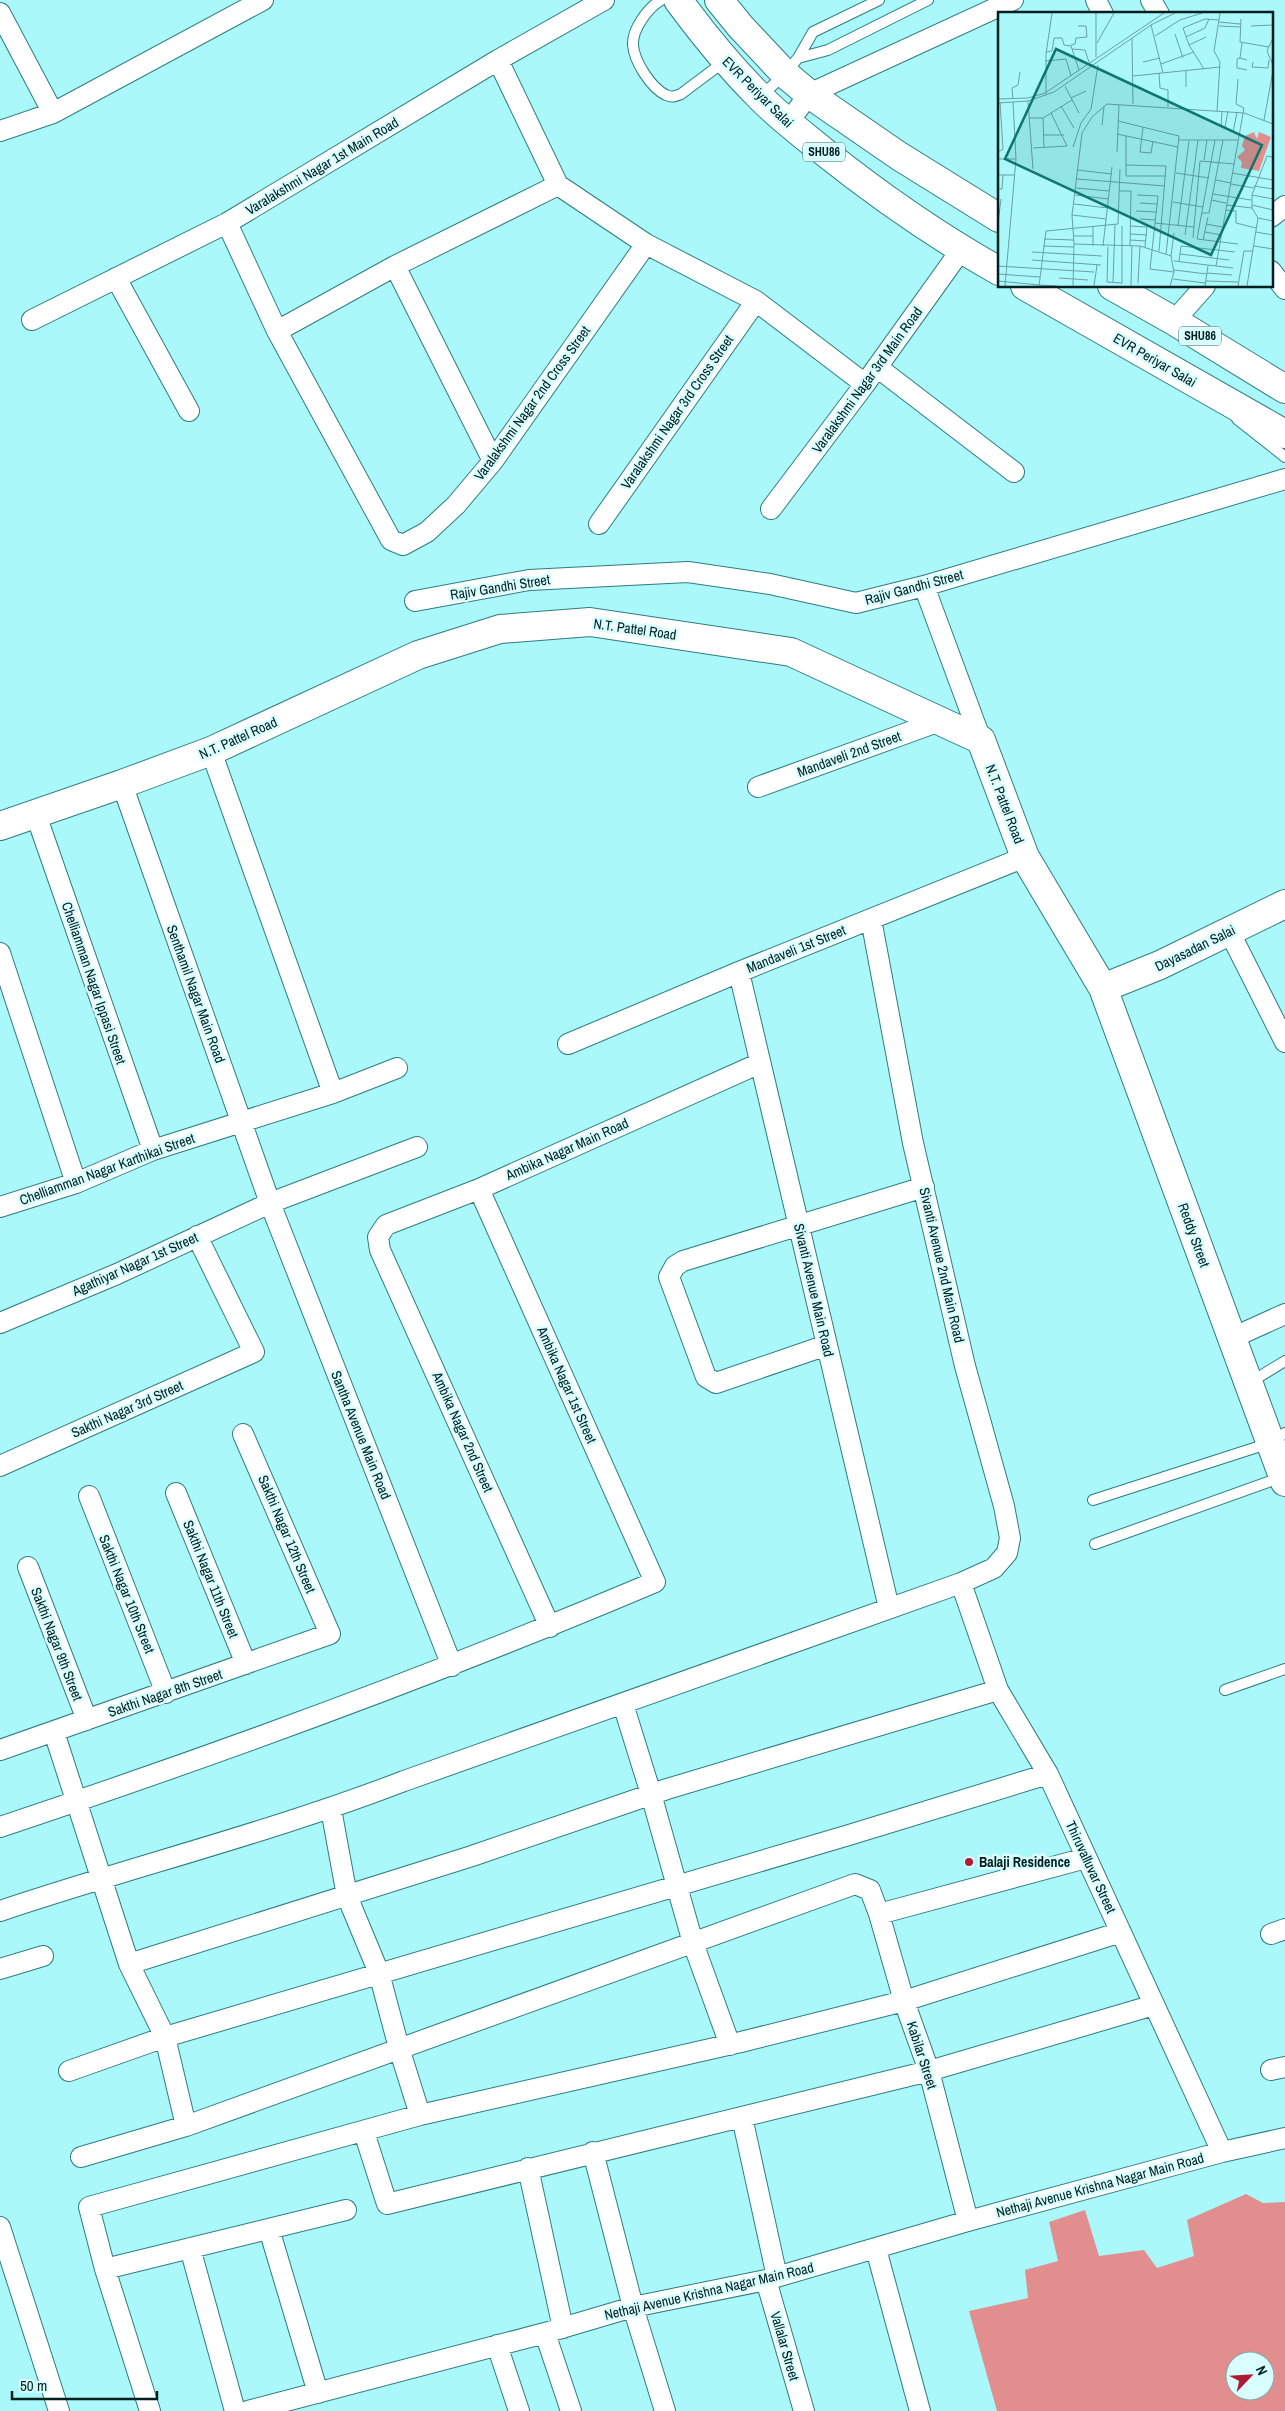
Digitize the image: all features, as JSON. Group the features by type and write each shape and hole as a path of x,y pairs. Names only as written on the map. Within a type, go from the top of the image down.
{"street":[{"path":"0,131 53,113 263,0"},
{"name":"Varalakshmi Nagar 1st Main Road","path":"32,320 227,223 498,60 604,0"},
{"name":"EVR Periyar Salai","path":"678,0 709,42 759,97 788,123 858,179 961,250 998,270"},
{"name":"SHU86","path":"719,0 740,26 792,66 810,94 899,156 998,217"},
{"path":"788,123 810,94 1013,0"},
{"path":"1096,0 1102,12"},
{"path":"1151,0 1158,12"},
{"path":"0,13 53,113"},
{"path":"498,60 558,184 646,244 756,300 865,384"},
{"path":"227,223 277,331 395,266 558,184"},
{"path":"1272,217 1285,206"},
{"name":"Varalakshmi Nagar 2nd Cross Street","path":"277,331 391,540 403,545 428,532 456,505 492,461 646,244"},
{"name":"Varalakshmi Nagar 3rd Main Road","path":"771,510 865,384 961,250"},
{"path":"395,266 492,461"},
{"path":"1272,272 1285,289"},
{"path":"116,278 189,411"},
{"name":"EVR Periyar Salai","path":"1029,288 1285,434"},
{"name":"SHU86","path":"1116,288 1272,377"},
{"path":"1174,320 1202,288"},
{"name":"Varalakshmi Nagar 3rd Cross Street","path":"598,524 756,300"},
{"path":"877,367 1014,472"},
{"name":"Rajiv Gandhi Street","path":"415,601 529,580 688,572 770,584 856,603 924,586 1285,479"},
{"path":"924,586 981,740"},
{"name":"N.T. Pattel Road","path":"0,826 36,815 211,751 418,655 500,629 590,622 791,652 981,740 1025,857 1103,988"},
{"name":"Mandaveli 2nd Street","path":"758,787 940,721"},
{"path":"211,751 333,1093"},
{"name":"Senthamil Nagar Main Road","path":"122,784 270,1203"},
{"name":"Chelliamman Nagar Ippasi Street","path":"36,815 154,1150"},
{"name":"Mandaveli 1st Street","path":"568,1044 739,972 1025,857"},
{"name":"Dayasadan Salai","path":"1103,988 1160,966 1285,904"},
{"name":"Sivanti Avenue 2nd Main Road","path":"0,1910 101,1877 331,1809 960,1583 994,1568 1007,1553 1010,1538 1004,1506 965,1366 913,1142 871,919"},
{"path":"1229,931 1285,1042"},
{"path":"0,954 76,1183"},
{"name":"Sivanti Avenue Main Road","path":"739,972 889,1608"},
{"name":"Reddy Street","path":"1103,988 1249,1384 1278,1438 1284,1480"},
{"name":"Ambika Nagar Main Road","path":"378,1237 386,1225 479,1188 760,1063"},
{"name":"Chelliamman Nagar Karthikai Street","path":"0,1207 76,1183 154,1150 243,1124 398,1068"},
{"name":"Agathiyar Nagar 1st Street","path":"0,1324 270,1203 417,1147"},
{"path":"827,1345 716,1383 711,1381 706,1376 669,1277 674,1266 683,1261 924,1187"},
{"name":"Ambika Nagar 1st Street","path":"479,1188 655,1582 550,1627"},
{"name":"Santha Avenue Main Road","path":"270,1203 452,1666"},
{"name":"Sakthi Nagar 3rd Street","path":"0,1466 254,1352 197,1236"},
{"name":"Ambika Nagar 2nd Street","path":"378,1237 380,1250 550,1627"},
{"path":"1232,1338 1285,1314"},
{"name":"Sakthi Nagar 12th Street","path":"244,1434 330,1634"},
{"name":"Sakthi Nagar 11th Street","path":"176,1493 246,1664"},
{"name":"Sakthi Nagar 10th Street","path":"88,1496 166,1692"},
{"name":"Sakthi Nagar 9th Street","path":"28,1567 87,1720"},
{"name":"Thiruvalluvar Street","path":"960,1583 998,1690 1048,1774 1222,2152"},
{"path":"0,1827 368,1699 550,1627"},
{"name":"Sakthi Nagar 8th Street","path":"0,1750 330,1634"},
{"path":"129,1964 472,1856 651,1794 998,1690"},
{"path":"623,1704 651,1794 693,1943 730,2045"},
{"path":"54,1732 129,1964 165,2037 186,2126"},
{"path":"69,2071 165,2037 849,1835 1048,1774"},
{"path":"331,1809 347,1896 379,1973 399,2048 420,2115"},
{"path":"879,1914 1086,1858"},
{"name":"Kabilar Street","path":"693,1943 845,1886 855,1884 870,1890 928,2071 968,2221"},
{"path":"150,2411 105,2269 89,2207 420,2115 730,2045 904,2001 1121,1932"},
{"path":"81,2157 186,2126 693,1943"},
{"path":"0,1969 43,1956"},
{"path":"364,2132 387,2204 928,2071 1154,2005"},
{"name":"Vallalar Street","path":"742,2117 772,2279 804,2411"},
{"name":"Nethaji Avenue Krishna Nagar Main Road","path":"248,2411 554,2330 633,2307 772,2279 968,2221 1222,2152 1285,2138"},
{"path":"593,2152 633,2307 665,2411"},
{"path":"528,2168 554,2330 571,2411"},
{"path":"105,2269 346,2210"},
{"path":"0,2227 59,2411"},
{"path":"269,2229 318,2393"},
{"path":"190,2248 235,2411"},
{"path":"876,2249 920,2411"},
{"path":"497,2345 519,2411"}],"lane":[{"path":"661,0 642,18 633,43 636,56 655,87 666,95 673,97 681,94 726,61"},
{"path":"759,97 792,66 813,32 879,0"},
{"path":"792,66 928,0"},
{"path":"1226,400 1238,421 1285,457"},
{"path":"1249,1384 1285,1361"},
{"path":"1092,1500 1278,1438"},
{"path":"1095,1544 1284,1480"},
{"path":"1225,1690 1285,1669"}],"shaded area":[{"path":"1246,2194 1263,2203 1285,2202 1285,2411 997,2411 969,2311 1028,2298 1025,2270 1058,2261 1049,2222 1085,2210 1099,2256 1144,2250 1157,2268 1194,2256 1187,2220"}],"place":[{"name":"Balaji Residence","path":"969,1862"}]}
